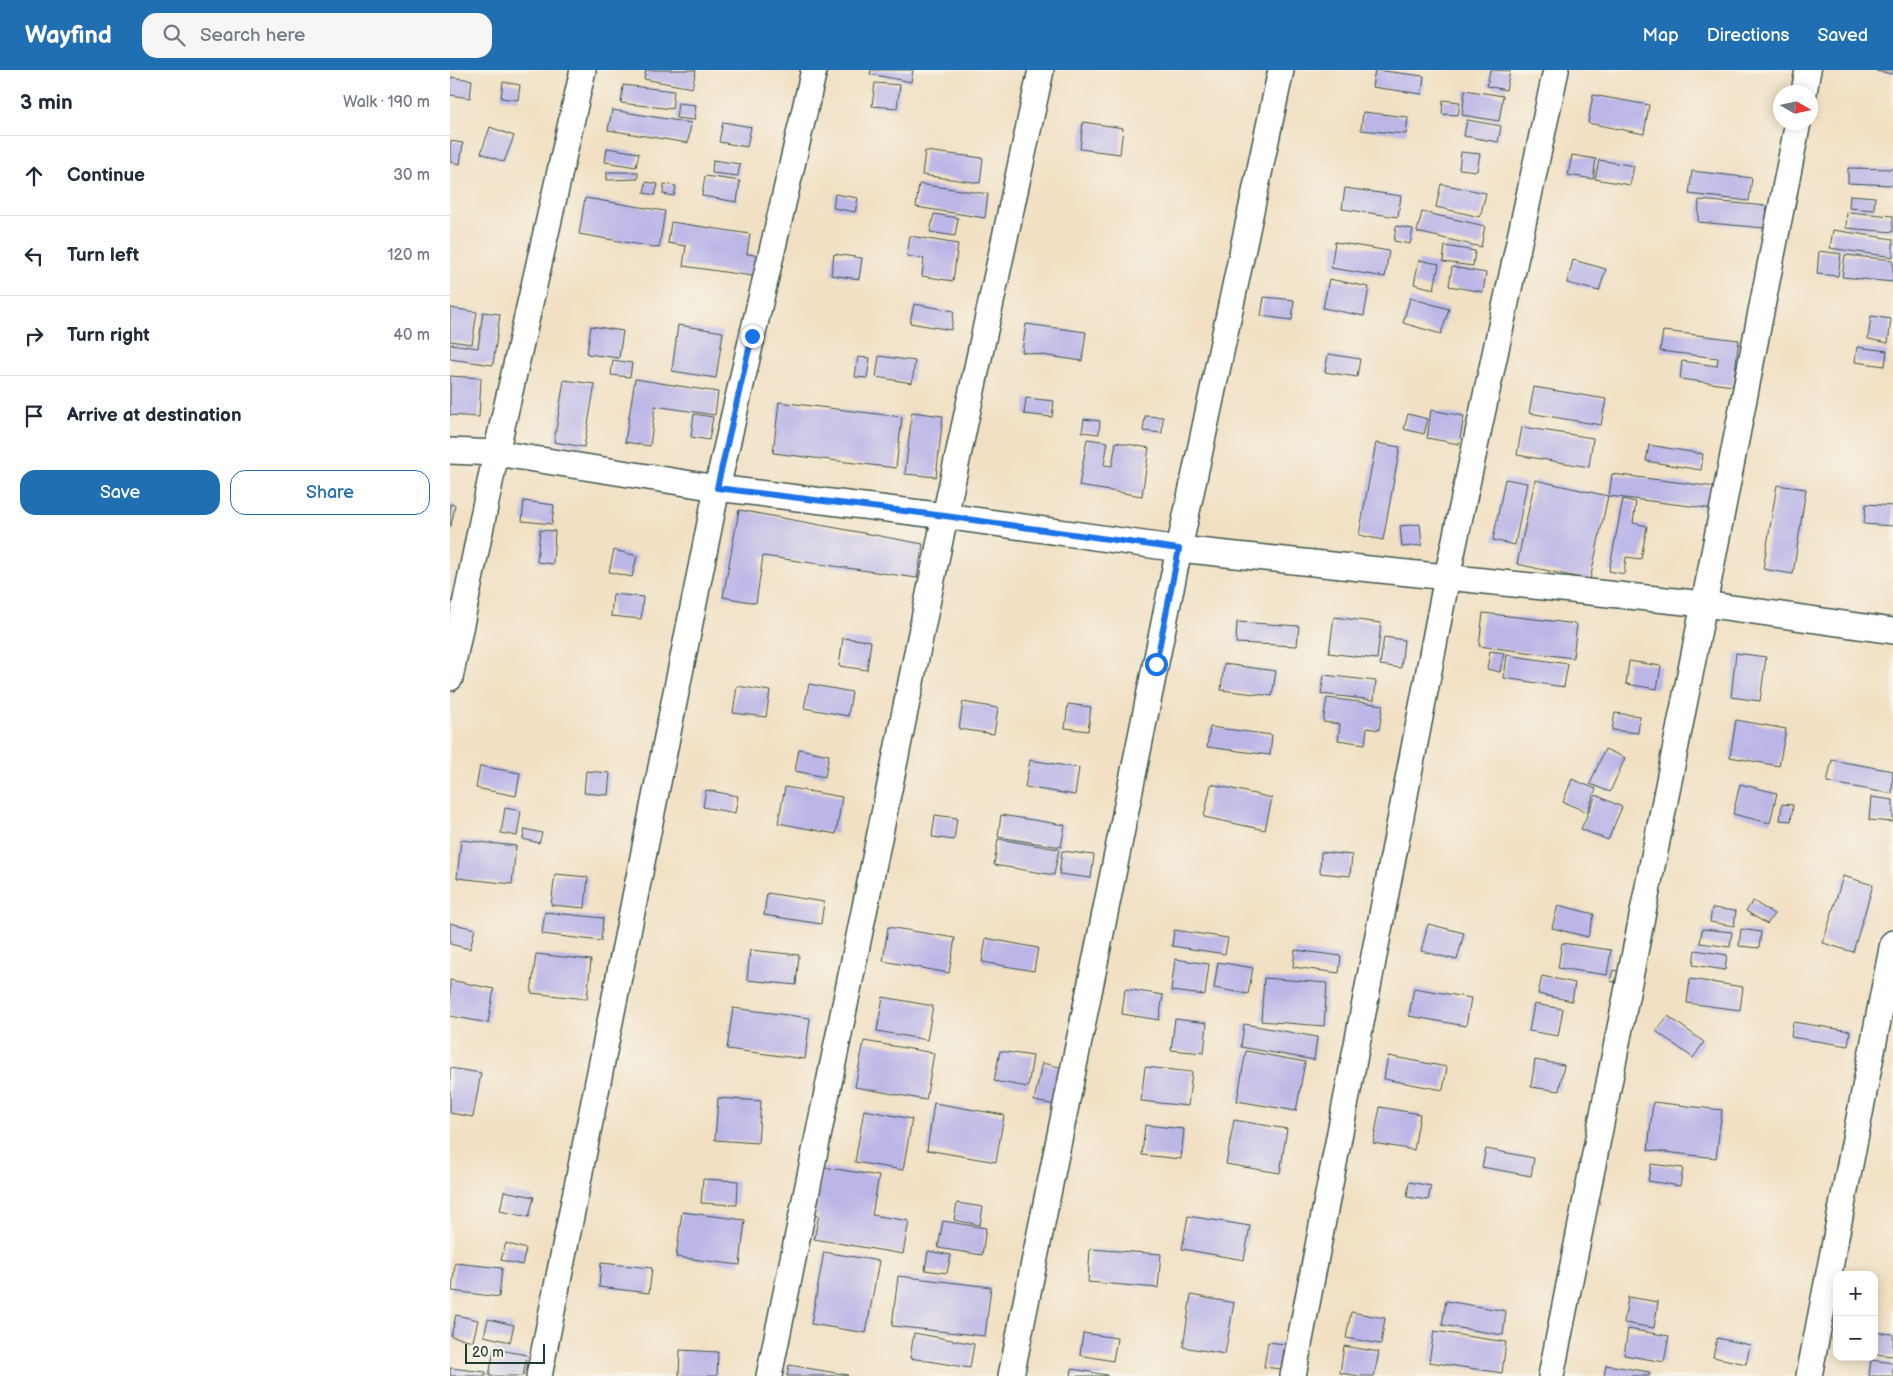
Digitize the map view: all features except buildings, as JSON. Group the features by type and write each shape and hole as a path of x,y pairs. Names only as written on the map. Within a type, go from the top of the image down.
{"street":[{"path":"450,678 496,453 583,70"},
{"path":"539,1376 717,488 814,70"},
{"path":"769,1376 945,516 1041,70"},
{"path":"1011,1376 1179,549 1281,70"},
{"path":"1293,1376 1446,577 1556,70"},
{"path":"1805,85 1808,70"},
{"path":"1551,1376 1796,130"},
{"path":"450,451 496,453 717,488 945,516 1179,549 1704,604 1893,631"},
{"path":"1809,1376 1893,943"}],"route":[{"path":"752,336 717,488 945,516 1179,549 1156,664"}]}
